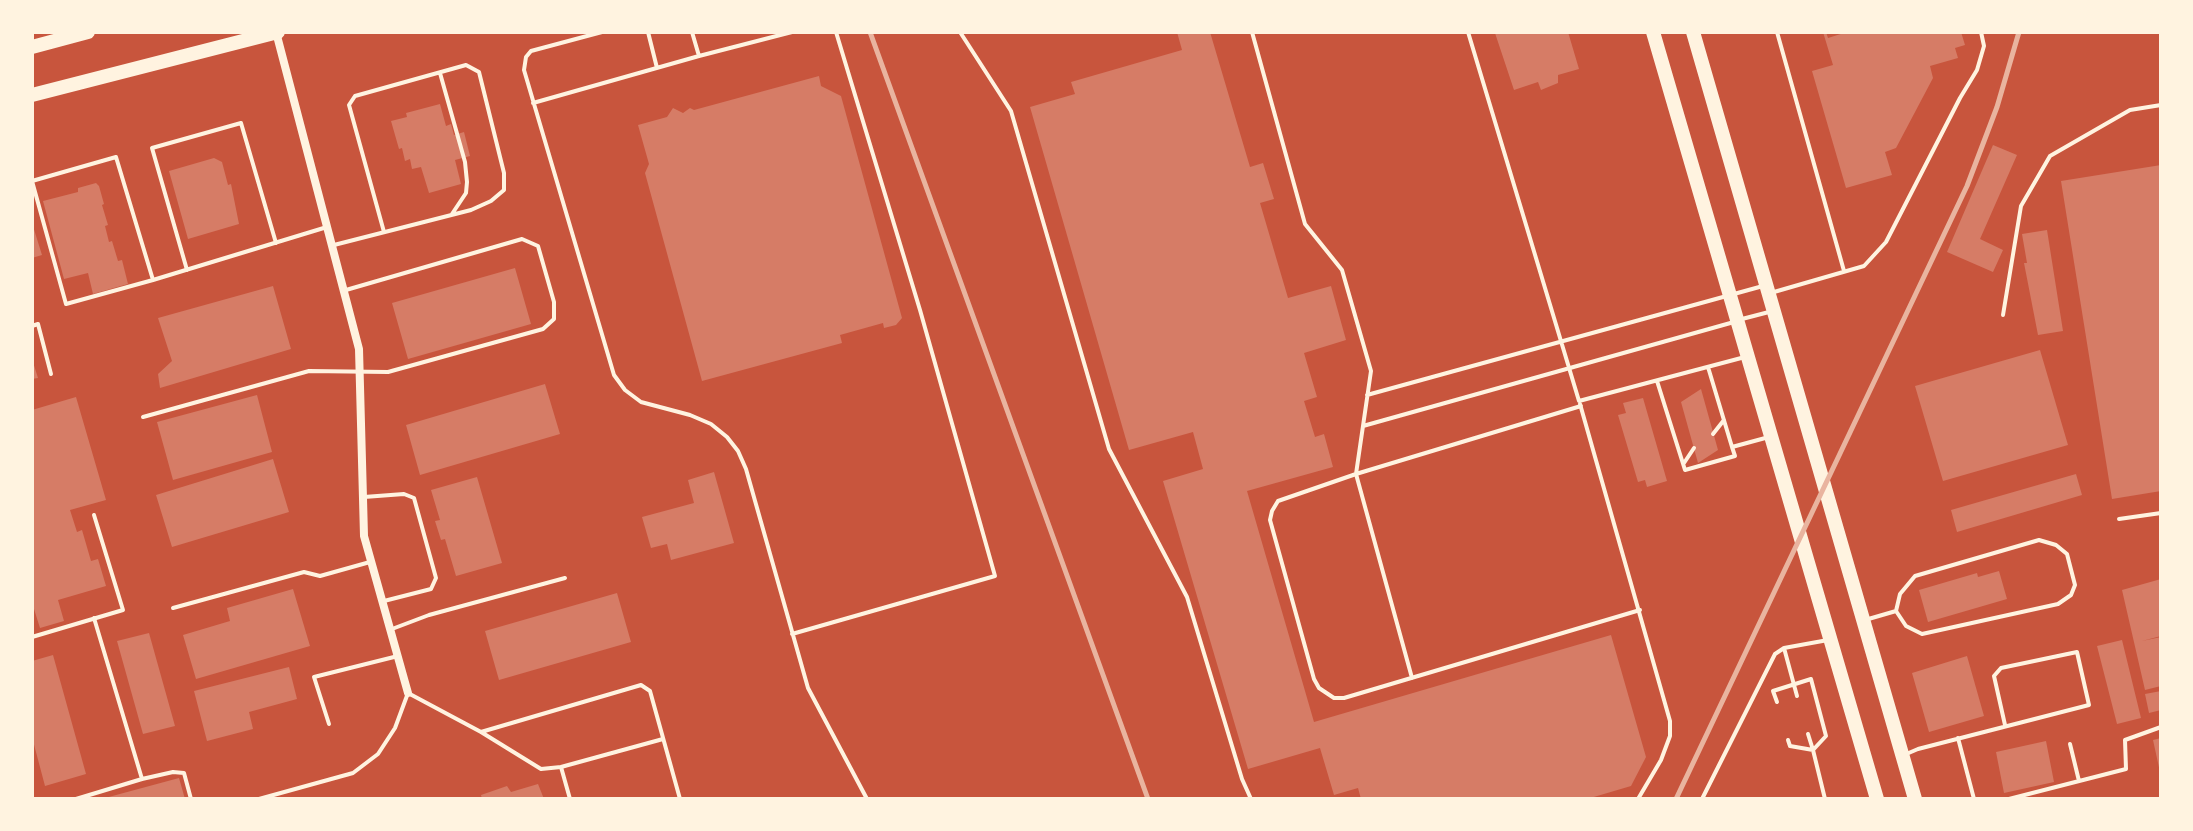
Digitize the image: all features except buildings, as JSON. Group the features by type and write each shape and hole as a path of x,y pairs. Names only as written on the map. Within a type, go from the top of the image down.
{"main road":[{"path":"32,47 88,32"},
{"path":"32,95 276,32"},
{"path":"1653,32 1772,437 1873,798"},
{"path":"1693,32 1915,799"}],"street":[{"path":"276,32 359,349 364,536 408,693"}],"lane":[{"path":"602,32 531,51 526,57 524,70 614,375 625,390 641,402 711,424 738,451 746,469 808,688 867,799"},
{"path":"648,32 657,68"},
{"path":"692,32 699,56"},
{"path":"533,103 792,32"},
{"path":"792,634 995,576 836,32"},
{"path":"960,32 1011,111 1109,449 1187,597 1242,779 1251,799"},
{"path":"1252,32 1305,224 1342,270 1371,371 1356,474 1412,678"},
{"path":"1468,32 1667,706 1670,736 1661,760 1638,799"},
{"path":"1777,32 1844,271"},
{"path":"1367,395 1731,295 1766,290 1864,266 1886,242 1977,70 1984,46 1981,32"},
{"path":"332,245 384,232 450,215 491,201 504,190 504,173 479,72 466,65 355,96 349,105 384,232"},
{"path":"440,73 465,162 467,182 466,193 450,215"},
{"path":"2003,315 2021,206 2050,156 2130,110 2161,105"},
{"path":"187,270 152,148 241,123 276,243"},
{"path":"153,280 116,157 32,181 66,304 153,280 187,270 327,227"},
{"path":"143,417 309,371 388,372 543,329 554,319 554,302 538,246 522,239 344,291"},
{"path":"1363,426 1773,311"},
{"path":"32,326 38,324 51,374"},
{"path":"1640,610 1344,698 1334,698 1319,688 1310,666 1270,520 1272,511 1278,501 1290,495 1580,404 1748,356"},
{"path":"1657,381 1685,470 1735,456 1708,367"},
{"path":"1713,434 1724,420"},
{"path":"1732,447 1772,437"},
{"path":"1683,464 1694,448"},
{"path":"363,497 404,494 414,498 436,578 431,589 382,601"},
{"path":"2119,519 2161,513"},
{"path":"32,637 123,610 94,515"},
{"path":"2039,540 2056,545 2067,554 2075,585 2071,595 2058,604 1922,634 1906,626 1896,611 1900,594 1915,576 2039,540"},
{"path":"173,608 304,572 320,576 370,562"},
{"path":"390,630 429,615 565,578"},
{"path":"1863,621 1896,611"},
{"path":"94,618 142,779"},
{"path":"1702,799 1775,654 1784,648 1830,640"},
{"path":"1784,648 1797,696"},
{"path":"1902,756 2005,725 2089,705 2077,652 2001,668 1994,676 2005,725"},
{"path":"329,724 314,677 398,656"},
{"path":"1777,702 1773,691 1811,679 1826,736 1813,750"},
{"path":"481,732 641,685 650,691 680,799"},
{"path":"259,799 353,773 378,754 395,728 408,693 541,769 561,767 663,739"},
{"path":"2009,799 2126,769 2125,740 2161,727"},
{"path":"1808,734 1825,799"},
{"path":"1958,738 1974,799"},
{"path":"1788,740 1790,746 1813,750"},
{"path":"2070,744 2079,781"},
{"path":"561,767 570,799"},
{"path":"76,799 173,772 184,773 191,799"}],"railway":[{"path":"870,32 1148,799"},
{"path":"1676,799 1967,186 1997,107 2019,32"}]}
